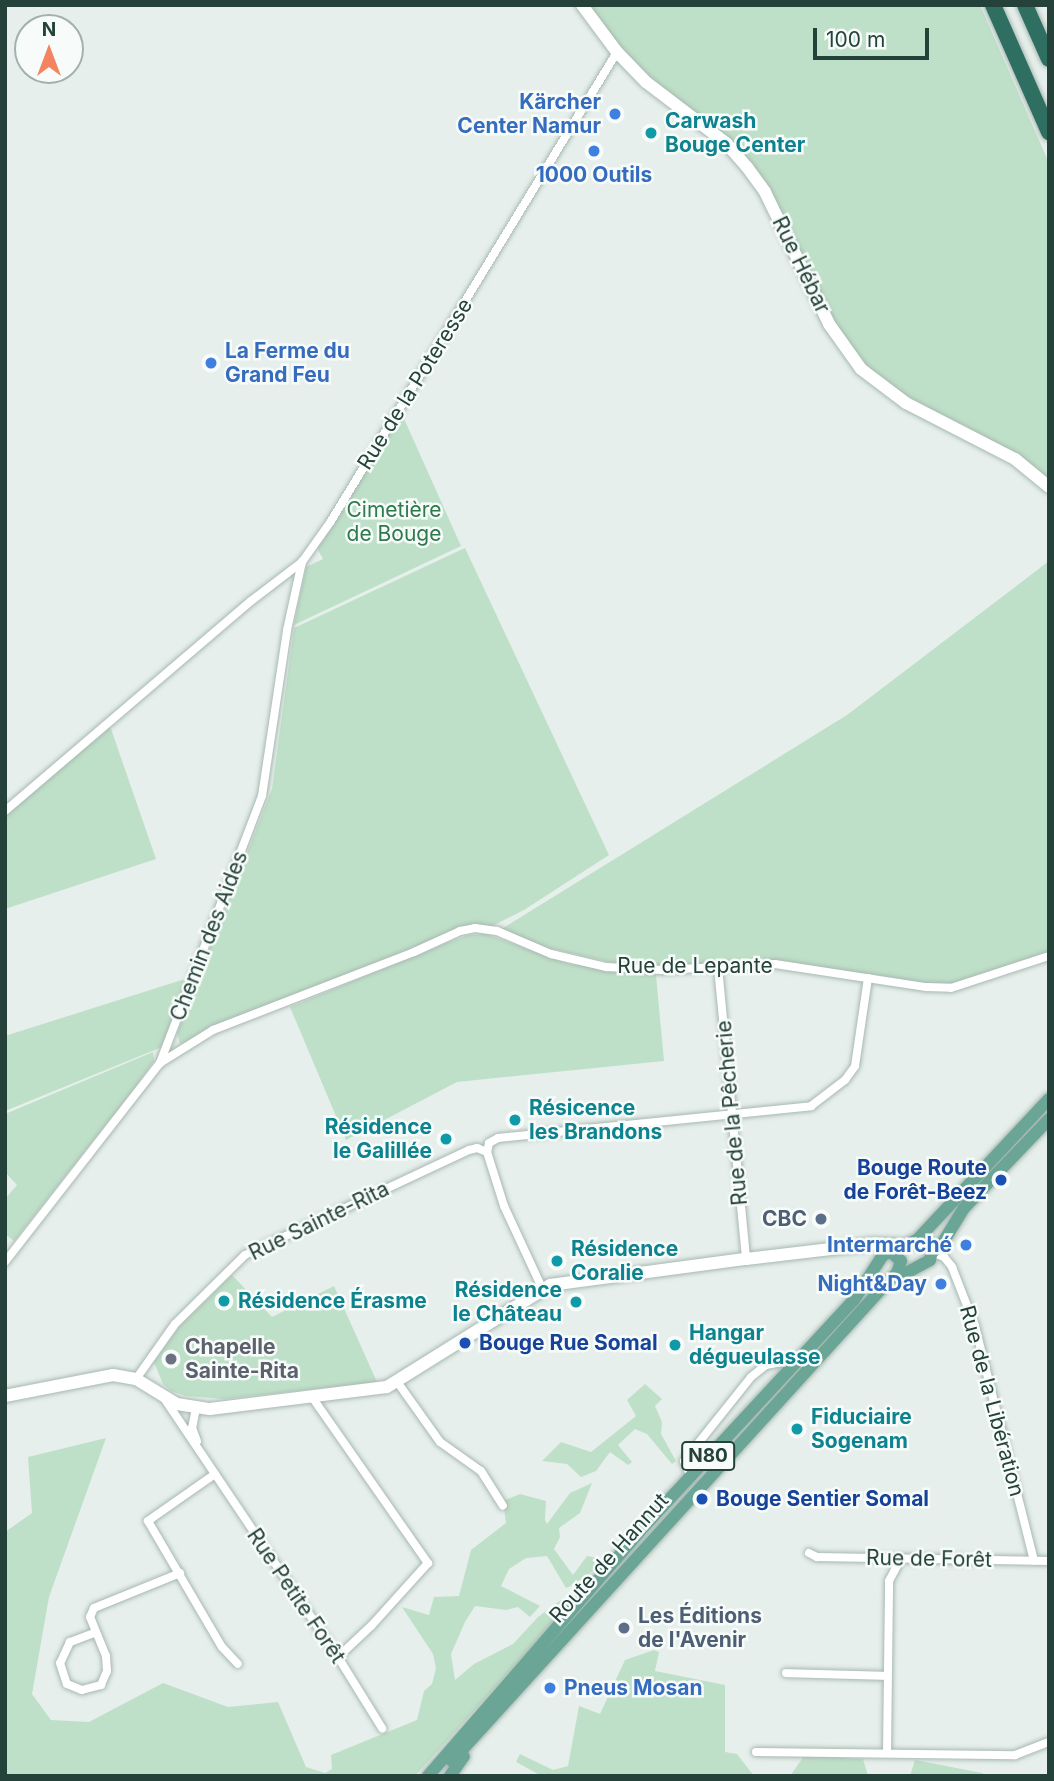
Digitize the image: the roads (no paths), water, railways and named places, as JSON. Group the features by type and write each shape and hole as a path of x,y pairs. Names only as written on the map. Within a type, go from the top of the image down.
{"highway":[{"path":"993,5 1049,132"},
{"path":"1025,5 1049,59"}],"main road":[{"name":"Route de Hannut","path":"428,1776 536,1649 691,1475 854,1300 894,1250 1049,1099"},
{"name":"Route de Hannut","path":"439,1776 896,1274 917,1269 930,1260 964,1208 1049,1119"},
{"path":"894,1250 930,1242 934,1252"},
{"path":"894,1250 911,1248 912,1256 922,1263"},
{"path":"894,1250 901,1261 896,1274 883,1273 894,1250"},
{"path":"419,1776 536,1649"},
{"path":"450,1776 492,1723 493,1716"}],"street":[{"name":"Rue Hébar","path":"582,5 617,52 646,82 726,143 747,167 765,192 829,324 861,369 906,403 1016,458 1049,487"},
{"name":"Rue de la Poteresse","path":"5,811 251,601 302,562 331,521 617,52"},
{"name":"Chemin des Aides","path":"5,1262 160,1063 262,796 287,630 302,562"},
{"name":"Rue de Lepante","path":"160,1063 213,1030 414,953 460,931 489,929 551,954 606,967 662,970 775,964 926,987 951,988 1049,956"},
{"name":"Rue de la Pêcherie","path":"718,967 746,1259"},
{"name":"Rue Sainte-Rita","path":"136,1379 175,1324 245,1255 468,1150 477,1148 486,1152 489,1143 498,1138 811,1105 845,1080 855,1066 869,978"},
{"path":"486,1152 504,1206 542,1288"},
{"path":"5,1396 113,1375 136,1379 177,1404 196,1408 387,1387 398,1383 542,1288 566,1282 746,1259 852,1249 894,1250"},
{"name":"Rue de la Libération","path":"934,1252 944,1257 952,1267 975,1326 1034,1560"},
{"path":"691,1475 684,1461 751,1377 766,1365 801,1357"},
{"path":"398,1383 440,1442 481,1471 503,1506"},
{"name":"Rue Petite Forêt","path":"161,1394 338,1657 382,1728"},
{"path":"312,1397 428,1563 381,1616 338,1657"},
{"name":"Rue Petite Forêt","path":"196,1408 193,1436 208,1456 209,1464"},
{"path":"215,1474 150,1517 148,1521 222,1647 238,1664"},
{"name":"Rue de Forêt","path":"809,1553 817,1557 1049,1561"},
{"path":"887,1753 889,1581 901,1558"},
{"path":"94,1633 70,1642 60,1663 67,1684 82,1690 101,1685 107,1671 106,1656 94,1633 90,1617 94,1608 180,1573"},
{"path":"786,1673 887,1676"},
{"path":"756,1752 1015,1755 1049,1742"}],"place":[{"name":"Kärcher Center Namur","path":"615,114"},
{"name":"Carwash Bouge Center","path":"651,133"},
{"name":"1000 Outils","path":"594,151"},
{"name":"La Ferme du Grand Feu","path":"211,363"},
{"name":"Résicence les Brandons","path":"515,1120"},
{"name":"Résidence le Galillée","path":"446,1139"},
{"name":"Bouge Route de Forêt-Beez","path":"1001,1180"},
{"name":"CBC","path":"821,1219"},
{"name":"Intermarché","path":"966,1245"},
{"name":"Résidence Coralie","path":"557,1261"},
{"name":"Night&Day","path":"941,1284"},
{"name":"Résidence Érasme","path":"224,1301"},
{"name":"Résidence le Château","path":"576,1302"},
{"name":"Bouge Rue Somal","path":"465,1343"},
{"name":"Hangar dégueulasse","path":"675,1345"},
{"name":"Chapelle Sainte-Rita","path":"171,1359"},
{"name":"Fiduciaire Sogenam","path":"797,1429"},
{"name":"Bouge Sentier Somal","path":"702,1499"},
{"name":"Les Éditions de l'Avenir","path":"624,1628"},
{"name":"Pneus Mosan","path":"550,1688"}],"park label":[{"name":"Cimetière de Bouge","path":"394,522"}]}
